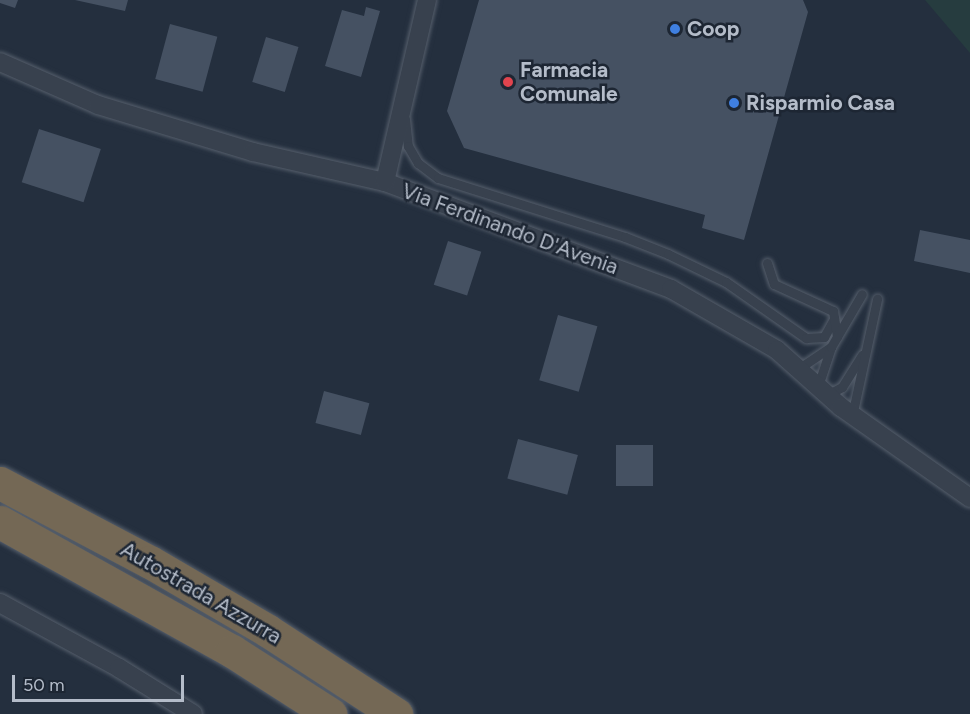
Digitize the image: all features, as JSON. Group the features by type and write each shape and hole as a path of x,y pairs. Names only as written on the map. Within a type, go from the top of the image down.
{"highway":[{"path":"0,465 80,523"},
{"name":"Autostrada Azzurra","path":"0,483 80,523 268,631 396,714"},
{"name":"Autostrada Azzurra","path":"0,522 232,651 330,714"}],"street":[{"path":"385,182 427,0"},
{"name":"Via Ferdinando D'Avenia","path":"0,62 98,105 253,152 385,182 671,289 777,350 852,416 970,498"},
{"path":"0,603 119,668 192,714"}],"lane":[{"path":"403,103 408,146 418,163 438,178 625,237 668,254 726,282 806,338 824,337 834,319"},
{"path":"767,263 774,284 833,311 837,337"},
{"path":"862,294 831,347 822,391 842,387 866,349"},
{"path":"852,416 877,298"},
{"path":"798,369 831,347"}],"green space":[{"path":"925,0 970,0 970,53"}],"building":[{"path":"0,0 18,0 15,8 0,3"},
{"path":"75,0 128,0 125,11"},
{"path":"479,0 803,0 808,12 744,240 702,228 705,215 464,148 447,111"},
{"path":"366,7 380,11 361,77 325,66 342,10 364,16"},
{"path":"170,24 217,37 203,92 155,79"},
{"path":"266,37 299,47 285,92 252,82"},
{"path":"39,129 101,149 84,202 22,182"},
{"path":"920,230 970,240 970,273 914,261"},
{"path":"448,241 481,252 467,296 434,285"},
{"path":"558,315 597,326 579,392 539,380"},
{"path":"324,391 369,403 361,435 315,423"},
{"path":"518,439 578,455 567,495 507,479"},
{"path":"616,445 653,445 653,486 616,486"}],"place":[{"name":"Coop","path":"675,29"},
{"name":"Farmacia Comunale","path":"508,82"},
{"name":"Risparmio Casa","path":"734,103"}]}
